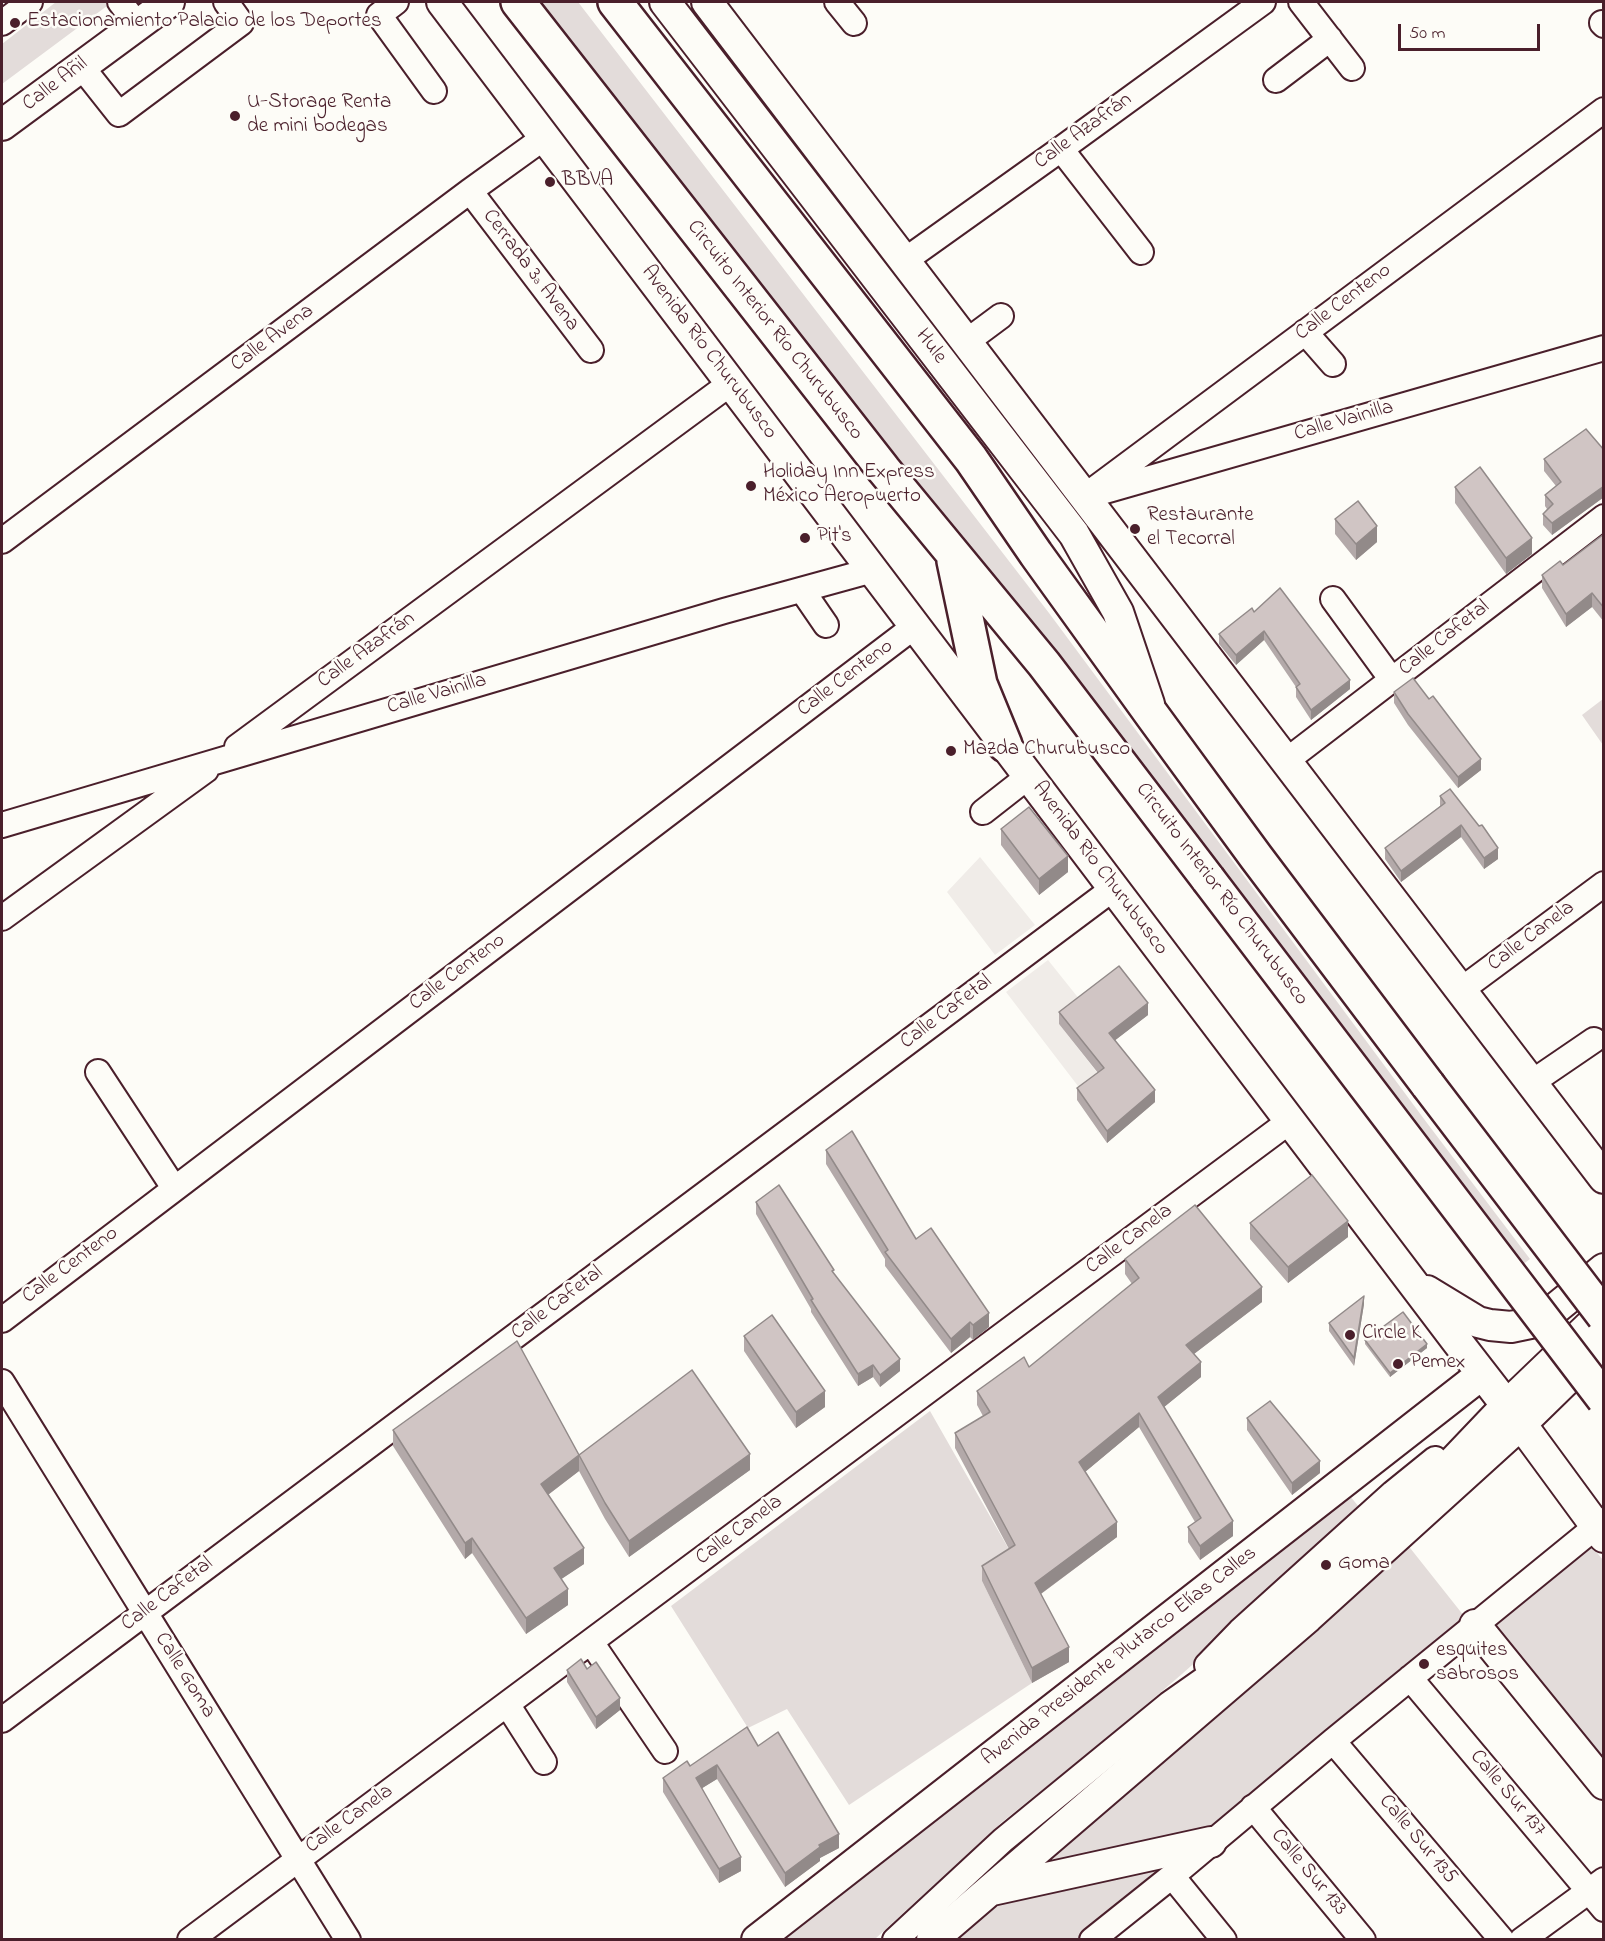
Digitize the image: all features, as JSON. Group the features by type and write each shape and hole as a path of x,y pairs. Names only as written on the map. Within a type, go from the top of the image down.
{"highway":[{"name":"Circuito Interior Río Churubusco","path":"518,2 953,556 1044,664 1604,1399"},
{"path":"615,2 971,459 1152,716 1256,857 1604,1316"},
{"path":"953,556 980,684 1005,745"}],"main road":[{"name":"Calle Añil","path":"2,125 81,66 129,13 168,2"},
{"name":"Avenida Río Churubusco","path":"442,2 1601,1528"},
{"name":"Hule","path":"666,2 1074,534 1118,612 1152,716"},
{"path":"712,3 731,33 904,261 1604,1178"},
{"path":"731,33 737,94"},
{"path":"1412,1281 1478,1322 1490,1326 1511,1327 1535,1322 1545,1317 1604,1269"},
{"path":"932,1940 1308,1617 1513,1413 1604,1343"},
{"name":"Avenida Presidente Plutarco Elías Calles","path":"757,1940 1482,1374"},
{"path":"1475,1625 1604,1784"},
{"path":"989,1891 1211,1842"}],"street":[{"path":"2,23 30,2"},
{"path":"81,66 119,114 241,22 226,2"},
{"path":"396,2 379,15 434,91"},
{"path":"837,2 854,23"},
{"path":"1301,2 1352,68"},
{"name":"Calle Azafrán","path":"904,261 1061,149 1257,3"},
{"path":"1276,80 1330,39"},
{"name":"Calle Centeno","path":"1084,497 1604,110"},
{"name":"Calle Avena","path":"2,541 545,137"},
{"path":"1061,149 1141,252"},
{"name":"Cerrada 3ª Avena","path":"470,192 591,350"},
{"path":"966,342 1001,316"},
{"path":"1305,332 1333,364"},
{"name":"Calle Vainilla","path":"1084,497 1604,348"},
{"name":"Calle Azafrán","path":"2,918 731,383"},
{"name":"Calle Cafetal","path":"1286,761 1604,517"},
{"name":"Calle Vainilla","path":"2,825 724,611 873,570"},
{"path":"802,590 826,625"},
{"path":"1333,599 1392,680"},
{"name":"Calle Centeno","path":"2,1320 915,626"},
{"path":"983,812 1029,776"},
{"name":"Calle Canela","path":"1461,990 1604,884"},
{"name":"Calle Cafetal","path":"2,1720 1114,888"},
{"path":"1531,1083 1594,1040"},
{"path":"98,1072 174,1188"},
{"name":"Calle Canela","path":"190,1940 1290,1120"},
{"path":"895,1940 1003,1840 1169,1704 1240,1631 1393,1493 1513,1413 1604,1308"},
{"name":"Calle Goma","path":"2,1382 348,1940"},
{"path":"1092,1940 1475,1625 1601,1528"},
{"path":"591,1642 665,1751"},
{"name":"Calle Sur 137","path":"1410,1678 1599,1893"},
{"path":"507,1704 544,1762"},
{"name":"Calle Sur 135","path":"1333,1740 1502,1940"},
{"name":"Calle Sur 133","path":"1253,1807 1363,1940"},
{"path":"1172,1876 1224,1940"},
{"path":"1522,1940 1599,1893"}],"shaded area":[{"path":"56,2 111,3 2,84 2,44"},
{"path":"535,2 578,2 1049,613 1530,1259 1513,1272 1007,601"},
{"path":"1603,699 1603,745 1582,715"},
{"path":"980,857 1035,925 995,955 947,892"},
{"path":"1048,960 1084,1005 1059,1024 1099,1075 1081,1090 1006,992"},
{"path":"930,1411 1015,1560 982,1581 1032,1683 849,1805 787,1709 748,1728 671,1606"},
{"path":"1426,1451 1363,1513 1182,1674 1106,1739 1002,1822 875,1939 767,1940 1345,1490 1359,1507"},
{"path":"1399,1534 1468,1621 1211,1833 1029,1877"},
{"path":"1589,1543 1603,1560 1603,1782 1480,1637"},
{"path":"1185,1855 1081,1939 950,1940 1004,1895"}],"building":[{"path":"1586,429 1604,450 1604,486 1552,523 1543,514 1553,504 1545,495 1561,482 1544,459"},
{"path":"1480,467 1532,538 1506,558 1455,487"},
{"path":"1358,501 1377,526 1356,544 1335,519"},
{"path":"1604,534 1604,608 1592,593 1566,614 1542,575 1560,561 1563,565"},
{"path":"1280,588 1350,680 1311,710 1296,687 1300,684 1264,631 1236,655 1219,634 1252,608 1254,612"},
{"path":"1413,678 1429,699 1433,696 1481,759 1458,777 1408,714 1394,692"},
{"path":"1450,789 1479,826 1482,825 1498,848 1484,858 1461,825 1401,871 1385,848 1445,803 1440,796"},
{"path":"1029,807 1068,856 1039,879 1001,829"},
{"path":"1119,966 1148,1003 1109,1033 1155,1090 1107,1131 1077,1088 1104,1068 1059,1012"},
{"path":"852,1131 916,1239 931,1228 989,1313 973,1325 970,1322 951,1339 885,1252 888,1250 826,1150"},
{"path":"1312,1175 1348,1221 1288,1267 1250,1223"},
{"path":"779,1185 834,1270 832,1271 900,1359 880,1375 873,1365 858,1374 811,1300 813,1299 756,1202"},
{"path":"1195,1205 1262,1287 1186,1345 1201,1362 1158,1397 1233,1521 1200,1546 1188,1527 1201,1518 1139,1413 1079,1462 1117,1522 1035,1583 1069,1647 1032,1668 982,1566 1015,1545 955,1433 990,1412 977,1391 1024,1357 1029,1367 1139,1278 1125,1259"},
{"path":"1364,1296 1354,1358 1329,1323"},
{"path":"1403,1312 1427,1344 1390,1373 1365,1340"},
{"path":"772,1315 825,1391 796,1412 744,1336"},
{"path":"517,1341 579,1455 541,1484 584,1548 554,1568 568,1589 526,1618 472,1538 465,1543 393,1430"},
{"path":"692,1370 750,1454 629,1541 579,1455"},
{"path":"1270,1401 1320,1461 1292,1483 1247,1418"},
{"path":"581,1659 587,1669 596,1662 620,1698 596,1717 567,1670"},
{"path":"747,1727 758,1746 778,1732 839,1834 819,1845 820,1847 785,1873 717,1765 696,1778 741,1857 719,1869 663,1778 687,1761 690,1766"}],"place":[{"name":"Estacionamiento Palacio de los Deportes","path":"15,23"},
{"name":"U-Storage Renta de mini bodegas","path":"235,116"},
{"name":"BBVA","path":"550,182"},
{"name":"Holiday Inn Express México Aeropuerto","path":"751,486"},
{"name":"Restaurante el Tecorral","path":"1135,529"},
{"name":"Pit's","path":"805,538"},
{"name":"Mazda Churubusco","path":"951,751"},
{"name":"Circle K","path":"1350,1335"},
{"name":"Pemex","path":"1398,1364"},
{"name":"Goma","path":"1326,1565"},
{"name":"esquites sabrosos","path":"1424,1664"}]}
